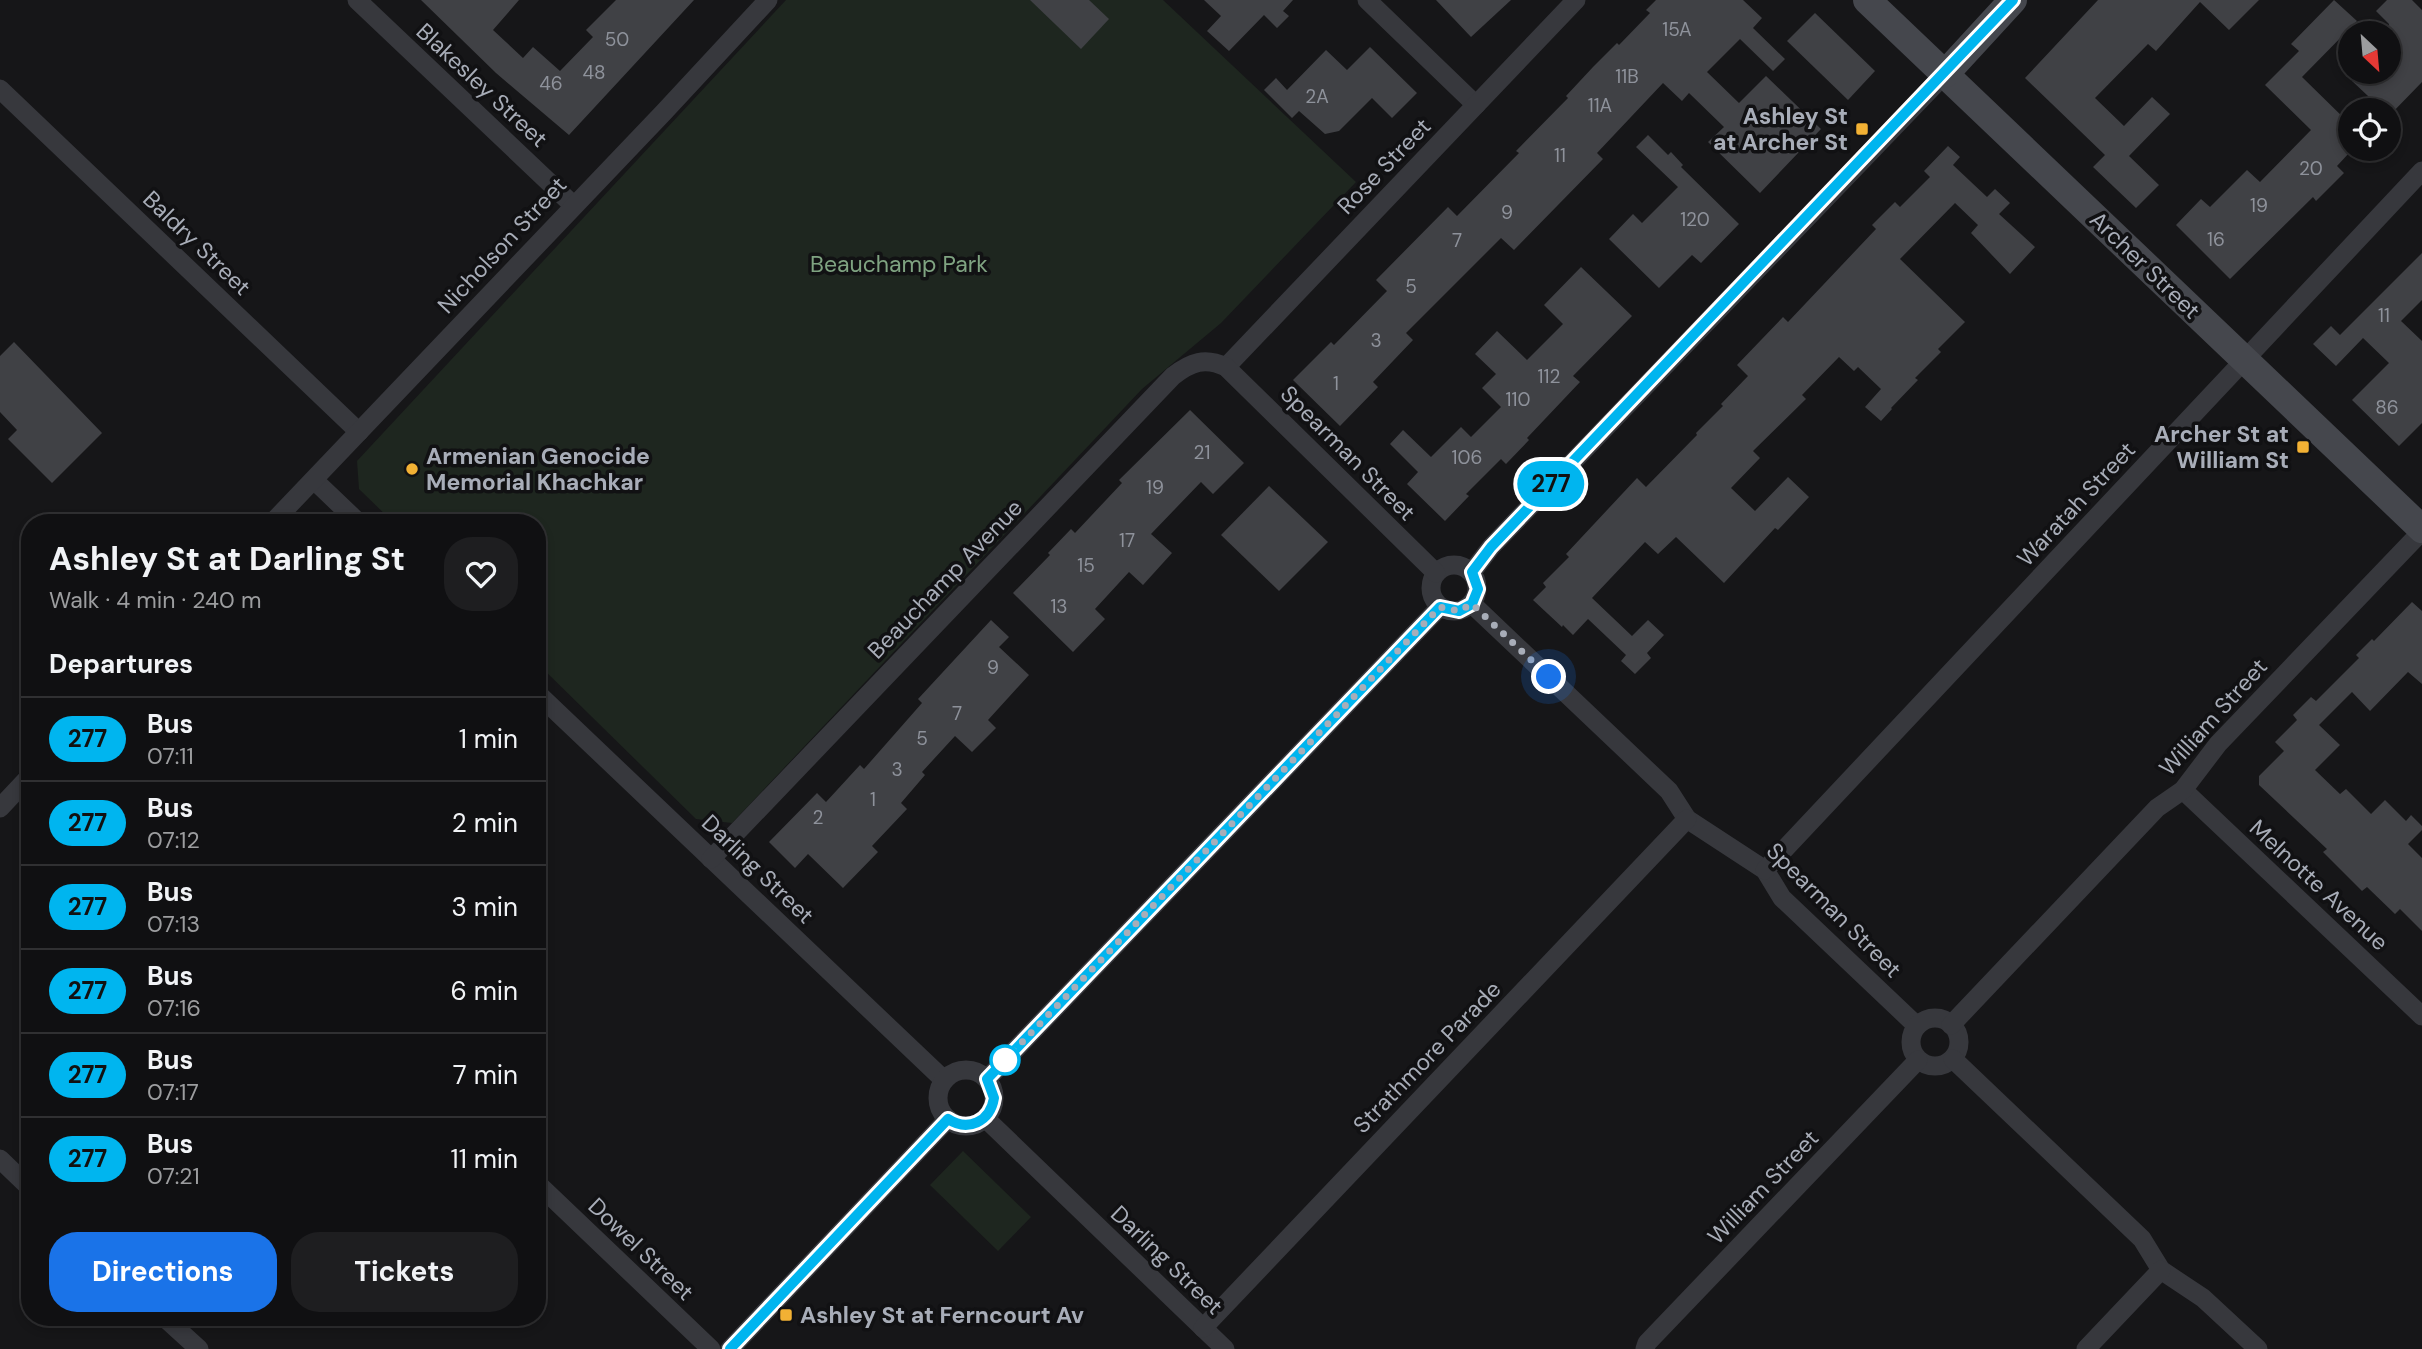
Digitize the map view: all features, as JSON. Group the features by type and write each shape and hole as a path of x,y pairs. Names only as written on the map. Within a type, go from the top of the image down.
{"main road":[{"name":"Archer Street","path":"1867,0 2422,530"},
{"path":"1945,74 2013,0"}],"street":[{"name":"Blakesley Street","path":"357,0 573,205"},
{"name":"Nicholson Street","path":"281,514 768,0"},
{"path":"1367,0 1476,105"},
{"name":"Rose Street","path":"1226,367 1576,0"},
{"path":"1472,572 1491,547 1945,74"},
{"name":"Baldry Street","path":"0,89 359,432"},
{"name":"Waratah Street","path":"1765,870 2422,171"},
{"name":"Beauchamp Avenue","path":"711,859 1173,376 1185,366 1199,361 1213,360 1226,367"},
{"name":"Spearman Street","path":"1226,367 1436,573"},
{"path":"314,480 350,514"},
{"name":"William Street","path":"1951,1025 2157,808 2183,790 2218,744 2422,530"},
{"path":"1453,564 1466,567 1472,572 1478,589 1472,604 1459,611 1440,607 1431,591 1436,573 1453,564"},
{"name":"Spearman Street","path":"1472,604 1669,791 1687,819 1765,870 1782,898 1917,1026"},
{"path":"987,1079 1440,607"},
{"name":"Darling Street","path":"546,702 944,1080"},
{"path":"0,808 21,786"},
{"name":"Melnotte Avenue","path":"2183,790 2422,1016"},
{"name":"Strathmore Parade","path":"1203,1328 1687,819"},
{"path":"1934,1018 1951,1025 1956,1031 1959,1045 1952,1059 1935,1067 1918,1060 1910,1043 1917,1026 1934,1018"},
{"path":"1952,1059 2142,1239 2161,1270 2203,1298 2258,1349"},
{"name":"William Street","path":"1646,1349 1647,1343 1918,1060"},
{"path":"966,1070 974,1070 987,1079 994,1098 985,1118 963,1126 948,1119 939,1105 940,1087 944,1080 957,1071 966,1070"},
{"name":"Darling Street","path":"985,1118 1225,1349"},
{"path":"730,1349 948,1119"},
{"path":"1,1163 21,1180"},
{"name":"Dowel Street","path":"546,1193 711,1349"},
{"path":"2086,1349 2161,1270"},
{"path":"174,1326 198,1349"}],"green space":[{"name":"Beauchamp Park","path":"786,0 1163,0 1356,182 1221,323 1142,389 732,823 696,819 546,672 546,514 385,514 359,489 357,461"},
{"path":"963,1151 1031,1217 998,1251 930,1185"}],"building":[{"path":"421,0 519,0 493,30 523,58 533,47 560,71 593,37 586,30 616,0 694,0 569,135 496,73"},
{"path":"1030,0 1089,0 1109,19 1081,49"},
{"path":"1204,0 1293,0 1283,11 1289,16 1277,28 1264,15 1229,51 1207,31 1221,16"},
{"path":"1436,0 1511,0 1471,37"},
{"path":"1656,0 1743,0 1762,18 1753,28 1785,59 1773,71 1740,39 1707,72 1739,103 1766,76 1821,129 1760,193 1708,142 1724,127 1689,93 1682,101 1663,83 1597,153 1603,159 1514,250 1501,238 1406,333 1413,340 1373,382 1378,387 1340,426 1293,380 1331,342 1334,345 1387,291 1376,280 1448,207 1457,216 1519,153 1516,151 1568,98 1566,96 1593,67 1650,13 1646,10"},
{"path":"2098,0 2259,0 2229,30 2200,2 2156,51 2148,44 2095,98 2124,126 2152,97 2170,114 2129,156 2159,185 2136,208 2093,167 2105,155 2025,78"},
{"path":"2334,0 2357,21 2338,21 2338,40 2302,77 2338,112 2338,161 2342,161 2337,166 2344,173 2316,201 2313,197 2230,279 2176,225 2201,199 2210,207 2247,170 2260,182 2311,130 2265,85 2299,51 2291,44"},
{"path":"2387,0 2412,0 2422,10 2422,82 2401,104 2401,98 2370,98 2355,84 2401,84 2401,21 2386,21 2376,11"},
{"path":"1815,13 1875,71 1848,100 1787,41"},
{"path":"1370,47 1417,93 1392,118 1372,98 1339,131 1325,134 1299,111 1292,118 1264,90 1276,78 1287,90 1326,50 1347,70"},
{"path":"1648,135 1668,155 1671,152 1683,165 1681,167 1739,224 1701,263 1692,255 1659,288 1609,239 1633,214 1642,223 1678,187 1636,147"},
{"path":"1948,146 1960,157 1953,165 1987,197 1995,189 2010,203 1999,214 2035,247 2010,274 1971,233 1978,225 1955,203 1900,259 1965,322 1938,349 1941,352 1915,378 1918,380 1881,421 1865,407 1881,389 1858,367 1854,371 1839,357 1802,395 1806,399 1753,451 1760,458 1731,488 1755,511 1788,477 1809,497 1778,530 1775,528 1724,583 1676,537 1658,554 1645,542 1592,598 1632,636 1648,620 1664,635 1647,653 1651,658 1635,674 1621,661 1626,655 1588,619 1573,635 1563,625 1562,627 1533,600 1546,587 1543,583 1569,557 1566,554 1637,478 1646,487 1697,435 1723,406 1721,404 1748,376 1737,365 1783,317 1788,322 1876,229 1872,225 1895,202 1900,207 1930,177 1924,171"},
{"path":"2422,253 2422,300 2401,321 2422,341 2422,423 2399,446 2352,400 2389,363 2363,338 2336,366 2313,344 2331,326 2340,335"},
{"path":"1581,267 1632,316 1573,376 1580,382 1527,438 1529,440 1506,464 1501,459 1466,494 1469,496 1445,521 1407,484 1418,472 1390,444 1403,430 1431,457 1461,427 1471,437 1501,407 1482,388 1496,374 1475,354 1497,331 1527,360 1563,324 1544,305"},
{"path":"14,342 102,433 52,483 8,439 17,430 0,412 0,356"},
{"path":"1190,410 1244,463 1213,494 1201,482 1151,534 1172,553 1143,585 1129,572 1095,609 1105,619 1073,652 1013,593 1071,529 1075,533 1122,483 1119,480"},
{"path":"1269,486 1328,542 1279,591 1221,535"},
{"path":"2412,602 2422,611 2422,684 2408,672 2370,711 2352,692 2319,725 2340,745 2315,770 2340,794 2346,789 2371,814 2385,800 2406,821 2411,815 2422,826 2422,830 2408,844 2422,858 2422,931 2400,909 2395,914 2367,887 2362,891 2323,852 2327,849 2259,785 2259,776 2284,751 2275,742 2297,720 2293,715 2311,697 2316,701 2359,658 2356,655 2372,639 2374,641"},
{"path":"991,620 1009,637 999,647 1029,675 988,720 996,728 972,752 955,736 922,772 925,775 901,803 907,809 872,846 878,852 843,888 808,854 795,868 769,842 817,793 826,802 860,765 864,769 922,703 918,699"}],"bus line":[{"name":"277","path":"730,1349 948,1119 963,1126 985,1118 994,1098 987,1079 1440,607 1459,611 1472,604 1478,589 1472,572 1491,547 2013,0"}],"place":[{"name":"Ashley St at Archer St","path":"1862,129"},
{"name":"Archer St at William St","path":"2303,447"},
{"name":"Armenian Genocide Memorial Khachkar","path":"412,469"},
{"name":"Ashley St at Ferncourt Av","path":"786,1315"}],"route":[{"path":"1005,1060 1440,607 1459,611 1472,604 1549,677"}]}
